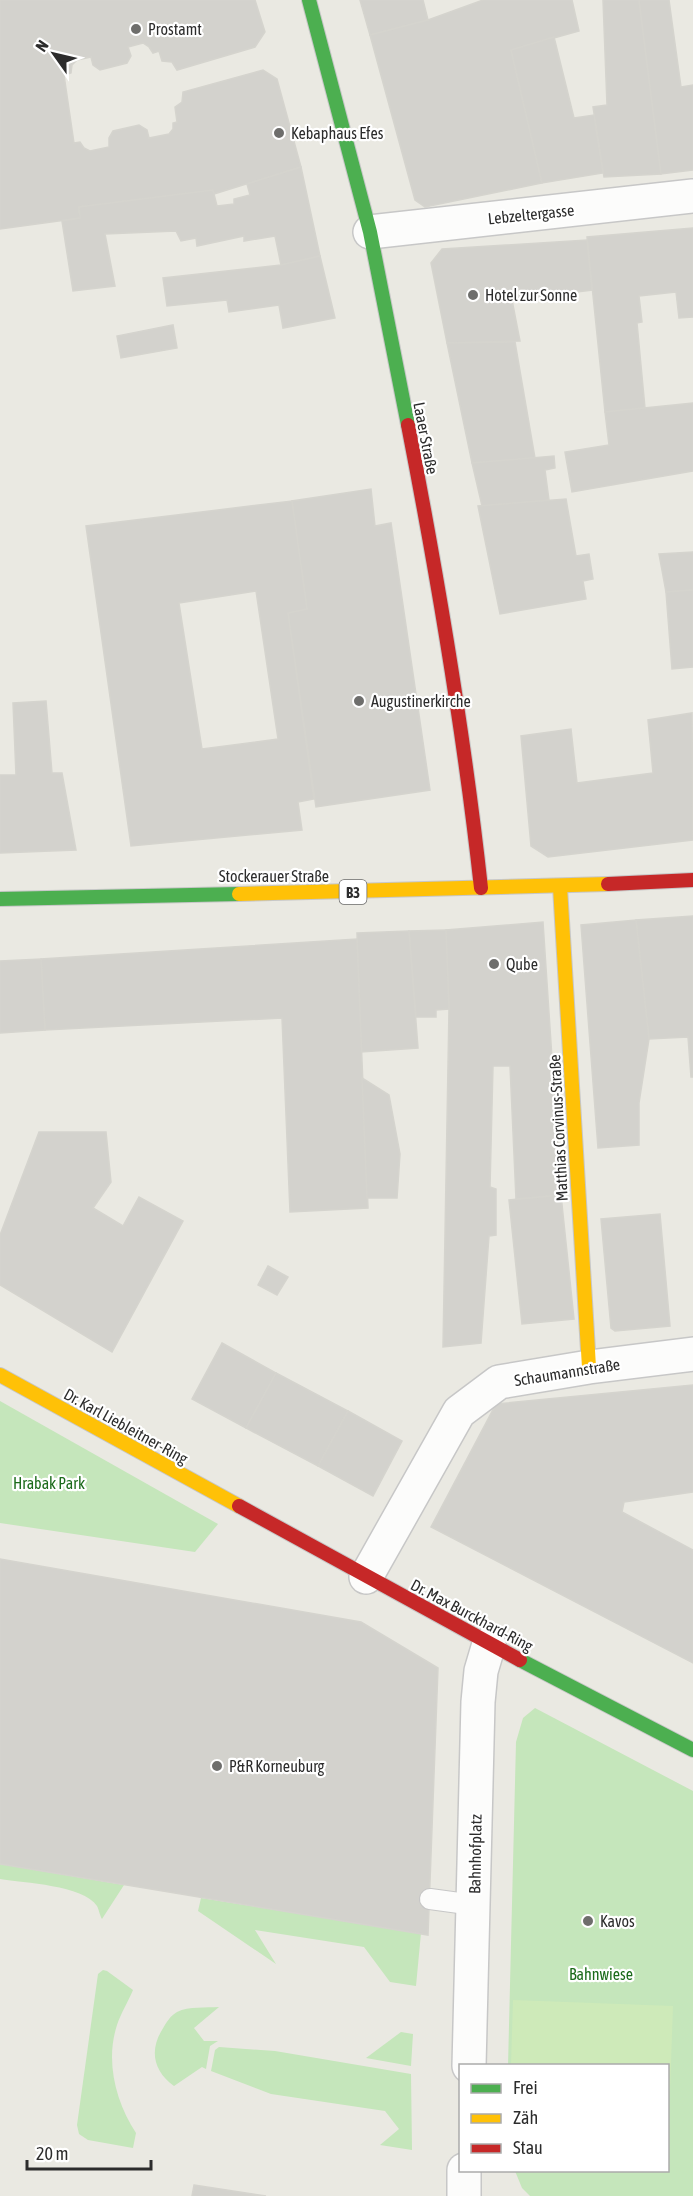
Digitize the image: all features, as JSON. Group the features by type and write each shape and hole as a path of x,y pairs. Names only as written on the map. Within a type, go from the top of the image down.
{"street":[{"name":"Laaer Straße","path":"309,0 370,232 457,687 474,806 482,888"},
{"name":"Lebzeltergasse","path":"370,232 693,196"},
{"name":"Stockerauer Straße","path":"0,899 560,887 693,880"},
{"name":"Matthias Corvinus-Straße","path":"560,887 589,1366"},
{"name":"Schaumannstraße","path":"366,1577 459,1412 499,1382 589,1366 693,1354"},
{"name":"Dr. Karl Liebleitner-Ring","path":"0,1375 237,1505"},
{"name":"Dr. Max Burckhard-Ring","path":"237,1505 489,1644 693,1750"},
{"name":"Bahnhofplatz","path":"469,2064 478,1702 481,1671 489,1644"}],"lane":[{"path":"429,1899 474,1905"}],"green space":[{"name":"Hrabak Park","path":"0,1401 218,1524 195,1552 0,1523"},
{"name":"Bahnwiese","path":"535,1708 693,1791 693,2196 530,2196 522,2188 515,2172 669,2172 669,2064 508,2064 516,1742 523,1718"},
{"path":"0,1864 124,1885 102,1919 97,1906 79,1893 52,1886 0,1879"},
{"path":"201,1898 421,1933 416,1986 390,1982 364,1947 255,1930 276,1964 198,1911"},
{"path":"103,1970 133,1990 117,2025 112,2067 118,2095 136,2133 133,2148 88,2140 79,2134 77,2125 98,1974"},
{"path":"513,2000 673,2006 670,2091 669,2064 511,2064"},
{"path":"219,2007 194,2028 204,2041 218,2041 210,2046 206,2069 202,2067 174,2086 162,2074 156,2061 156,2046 162,2030 177,2012 192,2008"},
{"path":"401,2032 413,2034 411,2066 366,2058"},
{"path":"219,2047 275,2051 411,2074 412,2150 380,2145 399,2129 385,2111 271,2094 211,2071 215,2050"}],"building":[{"path":"0,0 255,0 265,32 255,47 177,70 172,62 162,61 159,51 153,53 143,43 128,47 131,56 127,63 100,70 93,65 91,57 77,60 72,65 71,73 64,75 74,143 80,142 90,151 109,147 109,138 113,131 139,125 147,130 149,138 169,134 173,129 173,123 177,122 175,107 182,102 183,92 263,70 277,79 301,167 214,194 213,190 79,207 80,218 0,229"},
{"path":"360,0 423,0 428,20 370,35"},
{"path":"483,0 572,0 579,31 511,50 542,183 425,207 415,200 370,35 428,20"},
{"path":"603,0 639,0 661,174 604,177 593,107 607,105"},
{"path":"639,0 669,0 681,87 693,85 693,170 661,174"},
{"path":"554,37 574,118 594,115 603,173 542,183 511,50"},
{"path":"301,167 320,256 281,265 275,236 244,241 244,236 197,246 196,238 181,241 176,231 105,234 115,286 73,291 62,221 80,218 79,207 213,190 217,206 234,204 234,199 250,195 247,184"},
{"path":"693,228 693,317 679,318 676,292 639,296 642,322 637,323 645,408 605,412 587,237"},
{"path":"587,240 592,290 512,300 520,341 447,343 431,263 442,249"},
{"path":"320,256 335,318 283,328 279,305 229,312 227,300 167,306 163,278 281,265"},
{"path":"173,325 177,348 121,358 117,336"},
{"path":"515,342 535,458 472,463 447,343"},
{"path":"693,403 693,471 572,492 565,452 609,445 605,412"},
{"path":"554,456 555,468 545,470 549,500 482,506 472,463"},
{"name":"Augustinerkirche","path":"371,489 375,526 391,523 430,790 316,807 288,613 307,609 292,501"},
{"path":"566,499 576,556 589,554 593,579 583,581 586,599 500,614 478,506"},
{"path":"292,501 307,609 288,613 314,799 298,802 302,830 131,846 86,526","holes":["256,591 278,739 202,749 179,603"]},
{"path":"693,552 693,590 666,592 659,554"},
{"path":"693,590 693,667 672,669 666,592"},
{"path":"46,701 52,773 62,773 76,850 0,853 0,775 16,775 13,703"},
{"path":"692,713 693,840 548,857 531,846 521,736 571,729 577,783 653,773 648,720"},
{"path":"693,916 693,1077 691,1077 688,1037 649,1039 636,920"},
{"path":"636,920 649,1039 639,1103 639,1145 598,1148 581,925"},
{"path":"543,922 561,1195 516,1199 510,1066 493,1066 490,1187 496,1189 496,1235 489,1236 481,1343 443,1347 449,1009 446,930"},
{"path":"446,930 449,1009 436,1010 436,1017 416,1017 409,931"},
{"path":"409,931 418,1048 361,1052 357,933"},
{"path":"357,939 368,1208 290,1212 282,1018 45,1030 41,959"},
{"path":"41,959 45,1030 0,1033 0,961"},
{"path":"362,1078 389,1095 400,1154 397,1198 367,1198"},
{"path":"39,1132 106,1132 111,1182 93,1208 123,1226 139,1197 183,1221 112,1352 0,1285 0,1235"},
{"path":"561,1195 574,1319 522,1324 509,1200"},
{"path":"660,1214 670,1326 615,1331 611,1328 601,1219"},
{"path":"268,1266 288,1277 277,1295 258,1285"},
{"path":"222,1343 276,1373 246,1428 192,1399"},
{"path":"276,1373 348,1411 318,1466 246,1428"},
{"path":"693,1385 693,1492 624,1502 622,1512 693,1550 693,1663 431,1527 496,1404"},
{"path":"348,1411 402,1441 373,1496 318,1466"},
{"name":"P&R Korneuburg","path":"0,1559 361,1622 438,1668 428,1935 0,1864"},
{"path":"194,2185 266,2196 192,2196"}],"traffic: fast":[{"path":"309,0 370,232 408,425"},
{"path":"0,899 239,894"},
{"path":"520,1660 693,1750"}],"traffic: slow":[{"path":"239,894 608,884"},
{"path":"560,887 589,1367"},
{"path":"0,1375 239,1506"}],"traffic: jam":[{"path":"408,425 449,656 467,771 481,888"},
{"path":"608,884 693,880"},
{"path":"239,1506 520,1660"}],"place":[{"name":"Prostamt","path":"136,29"},
{"name":"Kebaphaus Efes","path":"279,133"},
{"name":"Hotel zur Sonne","path":"473,295"},
{"name":"Augustinerkirche","path":"359,701"},
{"name":"Qube","path":"494,964"},
{"name":"P&R Korneuburg","path":"217,1766"},
{"name":"Kavos","path":"588,1921"}]}
